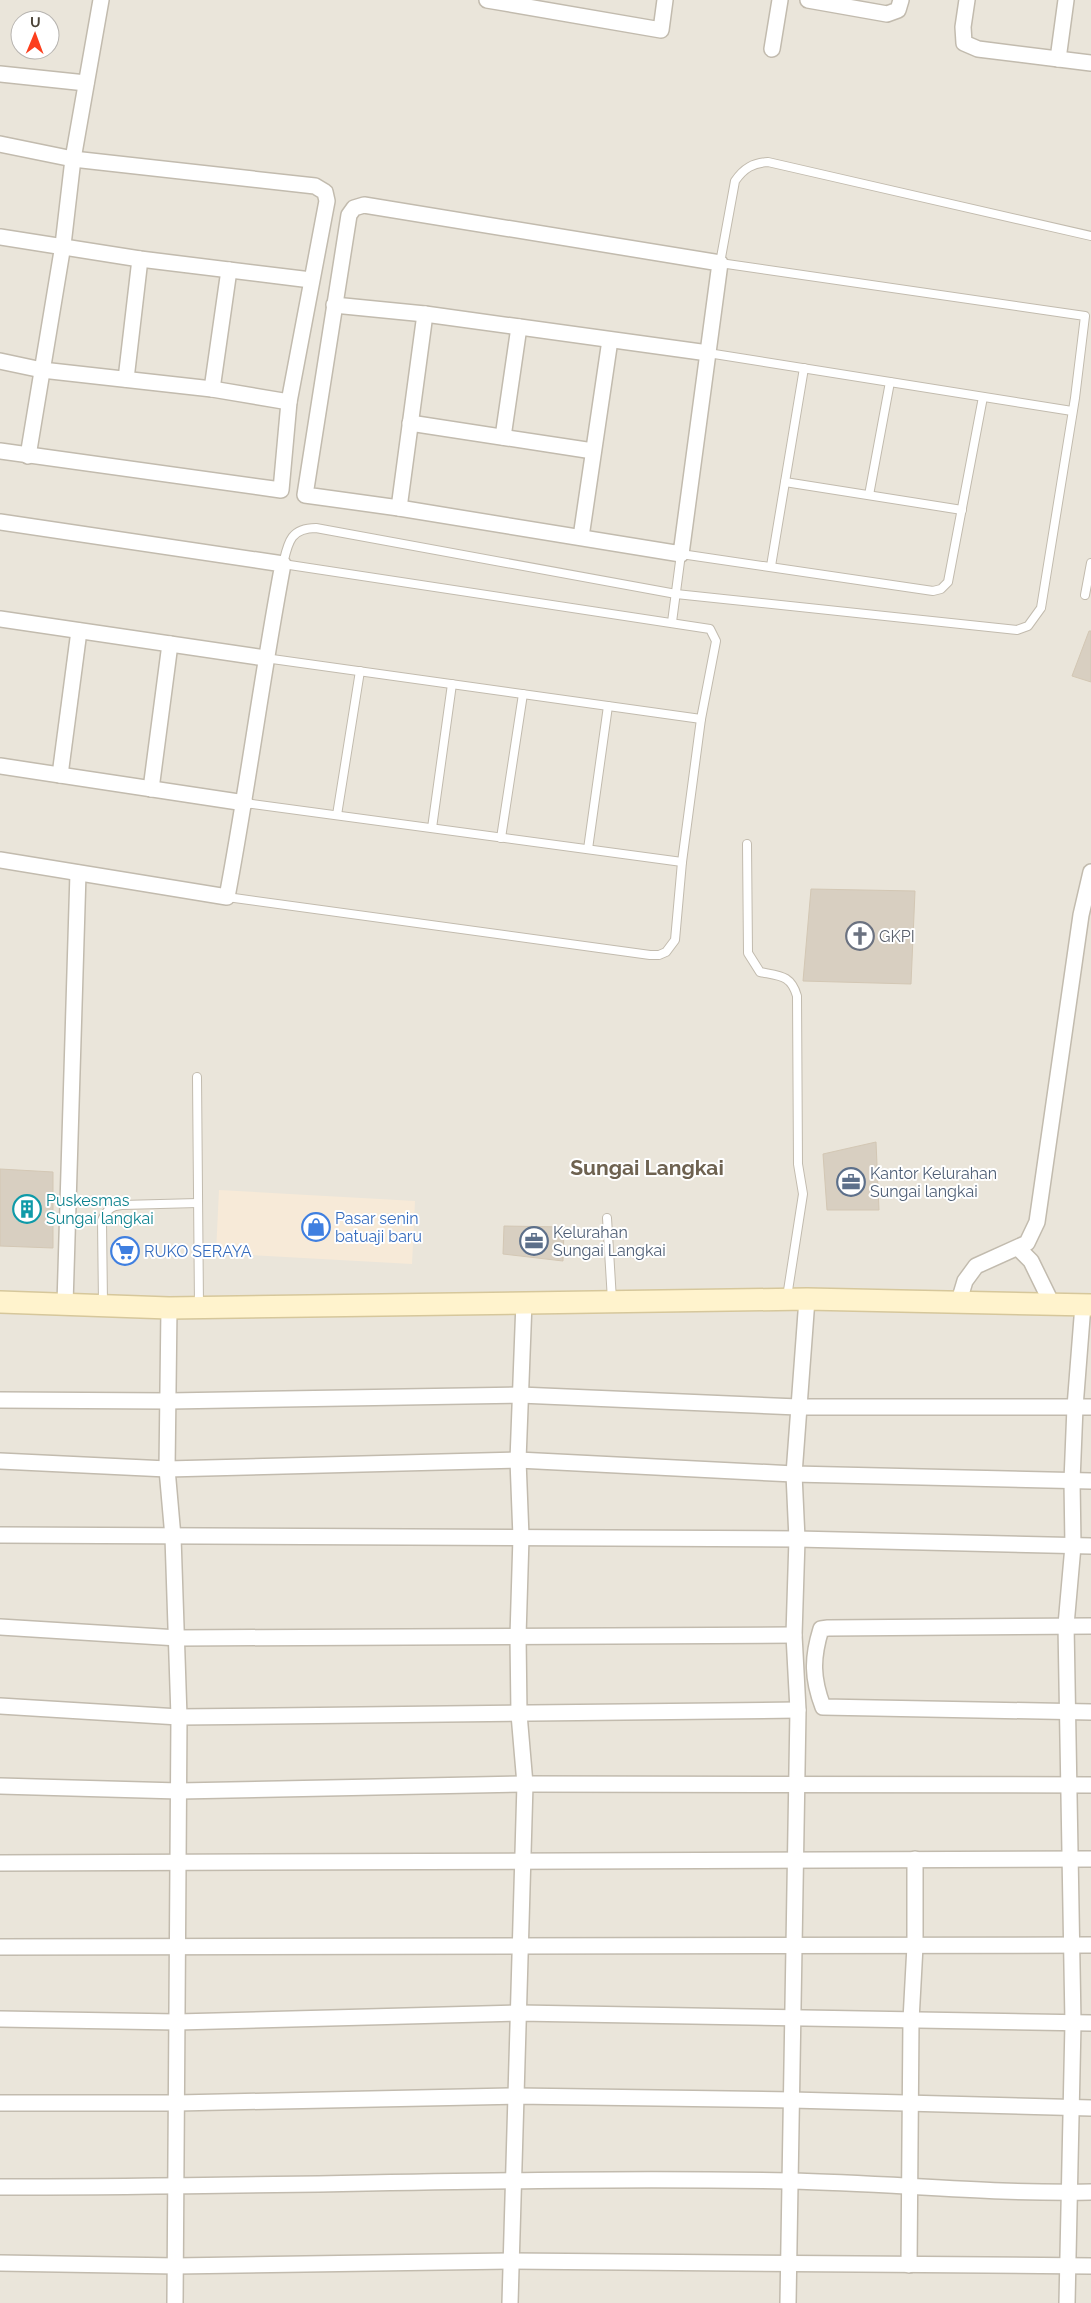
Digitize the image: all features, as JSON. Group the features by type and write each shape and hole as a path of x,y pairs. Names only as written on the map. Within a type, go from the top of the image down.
{"street":[{"path":"28,456 63,245 73,159 101,0"},
{"path":"487,0 661,30 665,0"},
{"path":"772,49 780,0"},
{"path":"808,0 887,14 898,10 900,0"},
{"path":"967,0 962,27 964,43 978,49 1091,63"},
{"path":"1058,59 1066,0"},
{"path":"0,74 86,84"},
{"path":"0,144 73,159 315,186 325,192 327,200 310,280 288,402 281,490 0,451"},
{"path":"364,205 720,263 681,554 399,508 305,495 334,305 349,215 354,208 364,205"},
{"path":"0,237 63,245 140,259 310,280"},
{"path":"126,379 140,259"},
{"path":"212,389 229,270"},
{"path":"334,305 425,314 708,353"},
{"path":"399,508 425,314"},
{"path":"502,437 519,327"},
{"path":"581,537 610,340"},
{"path":"0,361 42,370 212,389 288,402"},
{"path":"410,423 593,451"},
{"path":"0,522 283,564 265,658 245,803 227,897 0,860"},
{"path":"0,619 265,658"},
{"path":"60,775 78,631"},
{"path":"151,789 170,644"},
{"path":"0,766 245,803"},
{"path":"958,1301 965,1281 976,1266 1027,1243 1037,1222 1080,915 1091,872"},
{"path":"65,1304 78,873"},
{"path":"1018,1248 1031,1261 1052,1304"},
{"path":"788,2303 798,1710 794,1634 797,1539 794,1474 798,1407 797,1299"},
{"path":"0,1302 169,1308 797,1299 1087,1305 1075,1407 1072,1481 1074,1546 1066,1626 1073,2024 1067,2303"},
{"path":"510,2303 525,1784 519,1714 518,1636 521,1537 518,1460 524,1302"},
{"path":"169,1308 167,1469 173,1537 180,1717 175,2303"},
{"path":"0,1400 169,1401 520,1396 798,1407 1091,1407"},
{"path":"0,1461 167,1469 518,1460 794,1474 1091,1481"},
{"path":"0,1535 797,1539 1091,1546"},
{"path":"1091,1626 828,1628 821,1629 814,1654 815,1687 823,1707 1091,1712"},
{"path":"0,1627 178,1638 794,1634"},
{"path":"0,1706 180,1717 798,1710"},
{"path":"0,1786 179,1791 525,1784 1091,1785"},
{"path":"0,1863 1091,1859"},
{"path":"909,2265 911,2020 915,1946 915,1860"},
{"path":"0,1947 1091,1945"},
{"path":"0,2018 177,2022 519,2014 1091,2023"},
{"path":"0,2103 177,2103 516,2096 792,2100 1071,2109 1091,2108"},
{"path":"0,2188 176,2188 514,2181 790,2181 1091,2192"},
{"path":"0,2262 176,2266 512,2261 789,2265 1091,2266"}],"lane":[{"path":"227,897 659,955 666,952 675,940 682,862 701,719 716,637 710,629 283,564 289,541 293,536 308,528 316,528 676,594 1005,630 1017,630 1028,626 1040,608 1072,411 1085,316 720,263 735,181 741,172 749,166 768,162 1091,236"},
{"path":"708,353 1072,411"},
{"path":"771,566 804,368"},
{"path":"869,495 890,382"},
{"path":"672,622 681,554 933,590 941,589 948,582 983,397"},
{"path":"785,482 962,510"},
{"path":"1085,595 1091,563"},
{"path":"265,658 701,719"},
{"path":"337,815 360,671"},
{"path":"432,828 452,684"},
{"path":"501,838 523,694"},
{"path":"588,849 608,706"},
{"path":"245,803 682,862"},
{"path":"746,844 748,952 760,972 785,977 793,985 796,996 798,1164 803,1194 797,1299"},
{"path":"197,1077 199,1307"},
{"path":"102,1306 102,1220 107,1210 114,1206 122,1205 198,1203"},
{"path":"607,1218 612,1302"}],"shaded area":[{"path":"0,0 1091,0 1091,2303 0,2303"},
{"name":"Pasar senin batuaji baru","path":"219,1190 415,1201 412,1264 216,1253"}],"building":[{"path":"1089,631 1091,631 1091,682 1072,676"},
{"name":"GKPI","path":"811,889 915,891 911,984 803,981"},
{"name":"Kantor Kelurahan Sungai langkai","path":"876,1142 879,1210 827,1210 823,1154"},
{"name":"Puskesmas Sungai langkai","path":"0,1169 53,1172 53,1248 0,1246"},
{"name":"Kelurahan Sungai Langkai","path":"504,1226 564,1227 563,1261 503,1254"}],"place":[{"name":"GKPI","path":"860,936"},
{"name":"Kantor Kelurahan Sungai langkai","path":"851,1182"},
{"name":"Puskesmas Sungai langkai","path":"27,1209"},
{"name":"Pasar senin batuaji baru","path":"316,1227"},
{"name":"Kelurahan Sungai Langkai","path":"534,1241"},
{"name":"RUKO SERAYA","path":"125,1251"}],"district":[{"name":"Sungai Langkai","path":"647,1168"}]}
